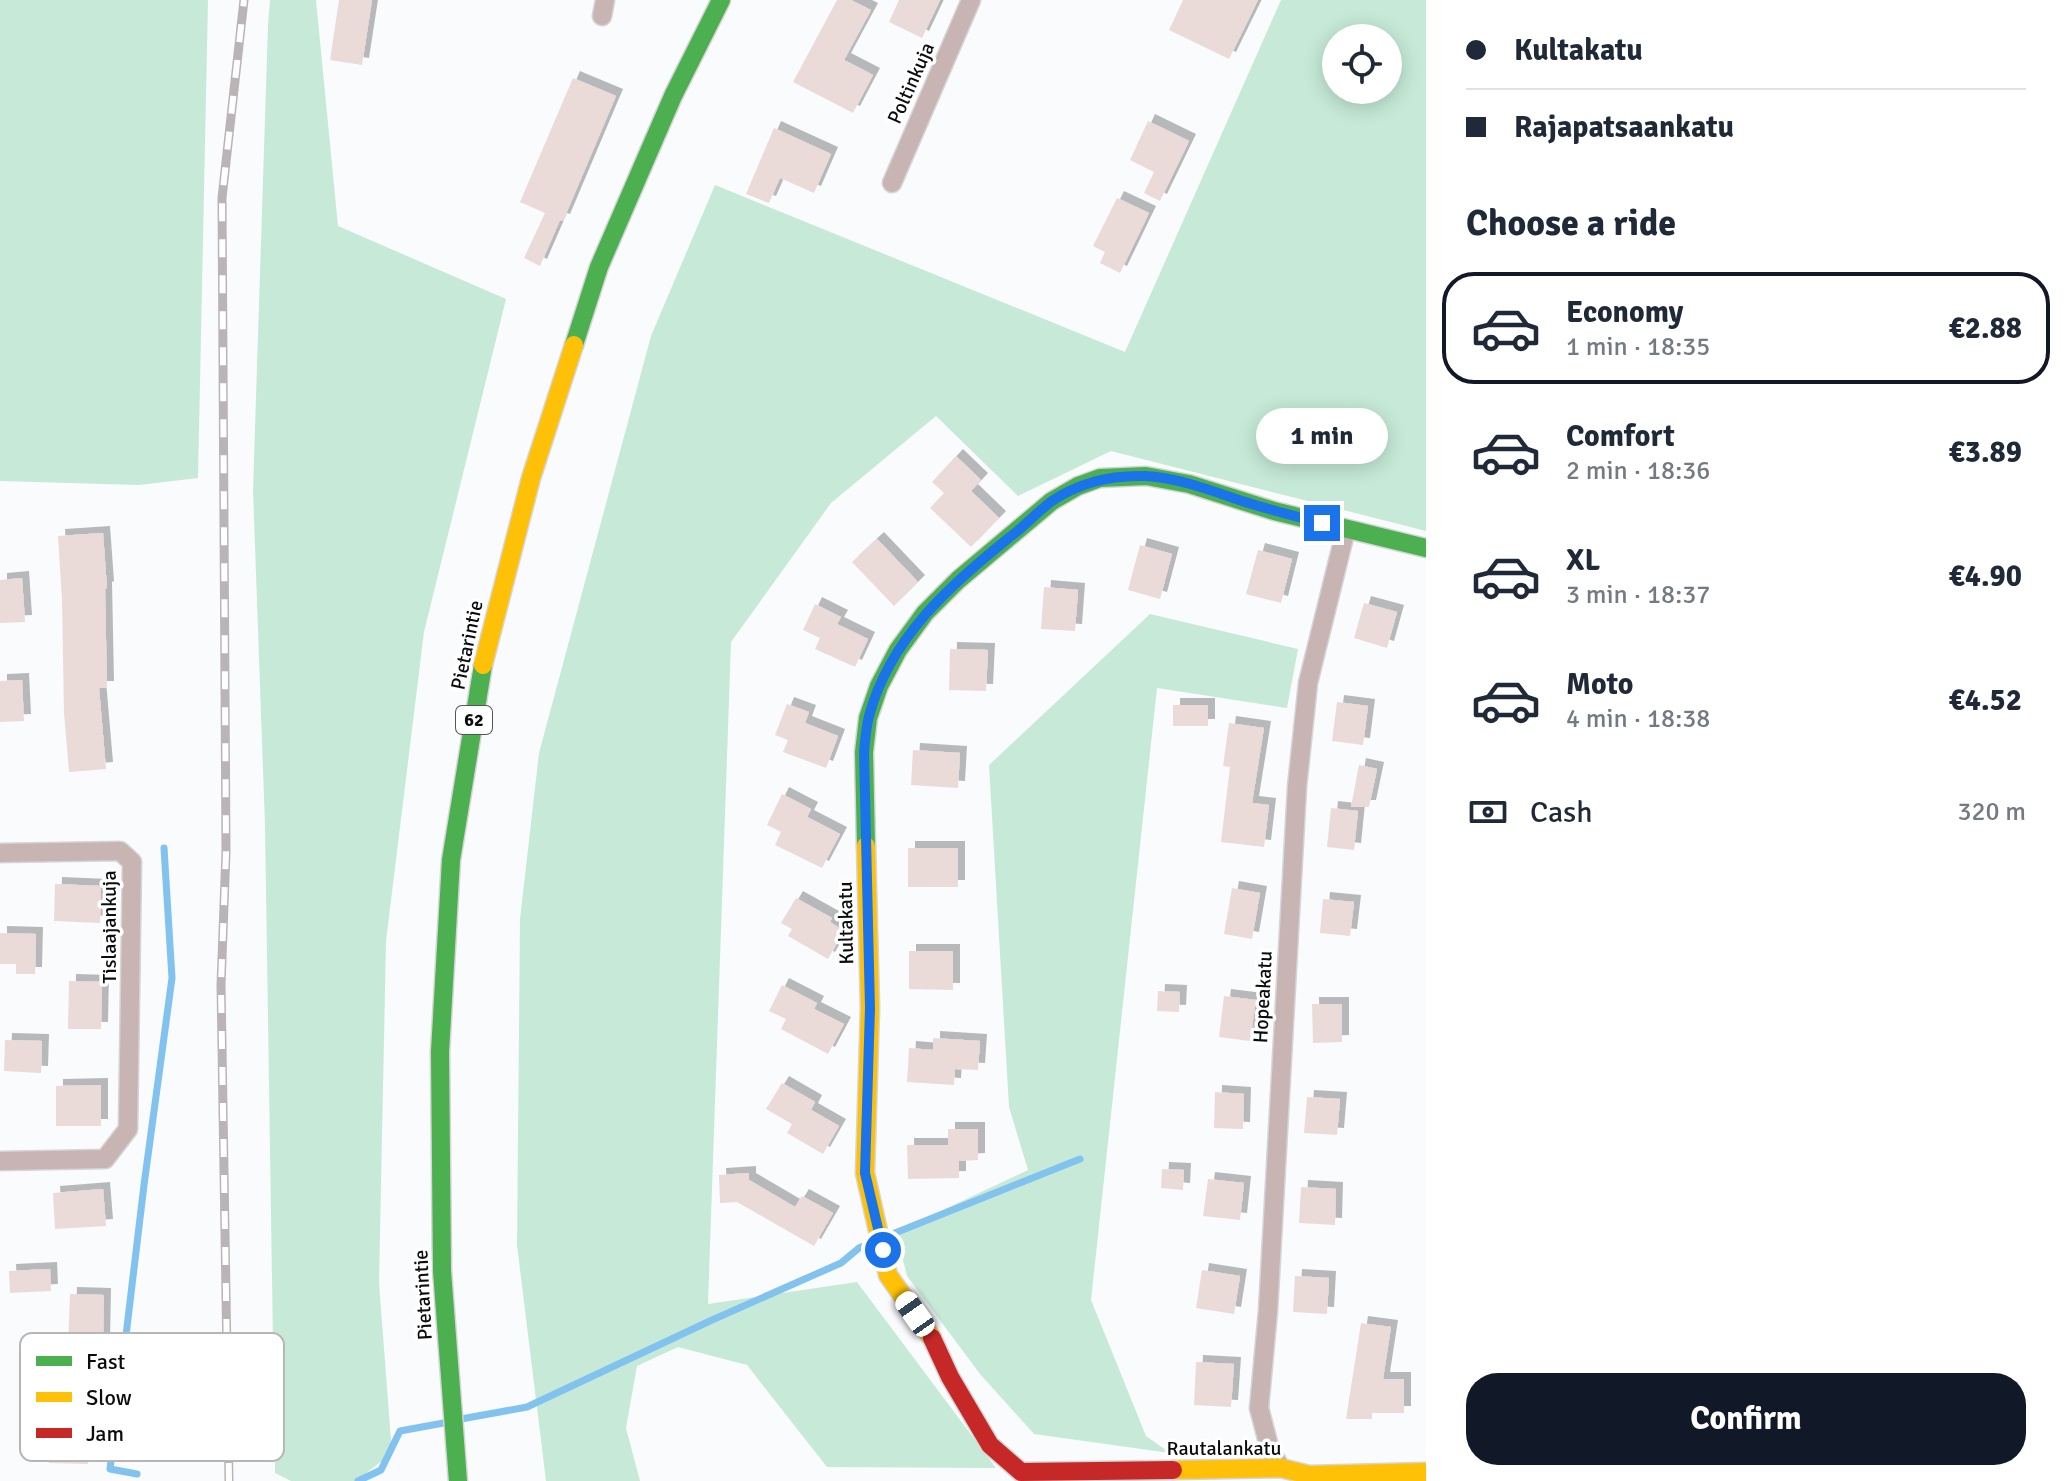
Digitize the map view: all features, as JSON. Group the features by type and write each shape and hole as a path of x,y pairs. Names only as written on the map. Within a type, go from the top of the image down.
{"street":[{"name":"Pietarintie","path":"458,1481 442,1271 440,1052 451,860 484,658 531,478 599,267 673,96 721,0"},
{"name":"Poltinkuja","path":"892,183 971,0"},
{"name":"Kultakatu","path":"1021,1472 990,1445 950,1377 932,1338 888,1275 865,1173 870,1008 864,752 868,718 879,686 898,650 925,613 958,580 1052,501 1100,478 1146,476 1189,484 1274,511 1426,548"},
{"name":"Hopeakatu","path":"1281,1468 1270,1450 1259,1408 1269,1296 1297,787 1308,683 1346,529"},
{"name":"Tislaajankuja","path":"0,853 120,851 132,862 128,1129 105,1159 0,1161"},
{"name":"Rautalankatu","path":"1021,1472 1281,1468 1309,1475 1426,1472"}],"green space":[{"path":"0,0 208,0 198,478 139,485 0,481"},
{"path":"270,0 316,0 338,226 506,299 424,632 386,941 379,1283 392,1453 356,1481 291,1481 275,1473 275,1461 284,1461 284,1333 273,1333 265,825 253,490"},
{"path":"1281,0 1426,0 1426,531 1111,451 1018,496 936,416 831,503 731,642 708,1304 857,1282 996,1468 827,1467 747,1365 678,1347 637,1366 626,1428 640,1481 546,1481 517,1245 520,919 539,753 651,336 715,185 1125,352"},
{"path":"1150,614 1298,649 1287,708 1157,688 1091,1300 1146,1436 1170,1453 1034,1434 980,1374 907,1276 896,1232 1028,1170 1009,1107 989,765"}],"building":[{"path":"339,0 372,0 362,65 330,60"},
{"path":"837,0 851,0 871,10 844,60 873,75 853,113 793,82"},
{"path":"899,0 940,0 922,38 889,22"},
{"path":"1183,0 1258,0 1229,59 1169,30"},
{"path":"573,78 616,96 563,221 560,220 540,266 524,258 545,213 520,202"},
{"path":"1148,121 1189,141 1160,201 1144,193 1154,172 1130,160"},
{"path":"774,128 831,154 814,193 780,178 769,203 746,194"},
{"path":"1117,198 1149,213 1120,273 1100,263 1105,252 1093,246"},
{"path":"956,456 981,480 971,491 999,518 971,547 930,508 944,493 932,482"},
{"path":"103,533 107,588 107,688 99,688 106,769 69,772 58,536"},
{"path":"877,539 918,582 894,606 852,562"},
{"path":"1140,545 1172,554 1160,599 1128,590"},
{"path":"1258,550 1292,559 1281,603 1246,594"},
{"path":"22,578 25,622 0,623 0,580"},
{"path":"1044,587 1078,590 1075,631 1041,629"},
{"path":"1364,603 1397,612 1387,648 1354,638"},
{"path":"815,604 841,617 837,624 868,639 855,667 815,649 820,638 803,630"},
{"path":"950,649 988,650 986,691 949,690"},
{"path":"22,680 24,721 0,722 0,681"},
{"path":"1337,702 1368,706 1363,745 1332,741"},
{"path":"787,704 809,712 805,723 838,736 826,768 783,752 788,740 775,735"},
{"path":"1173,705 1208,705 1208,726 1173,726"},
{"path":"1229,723 1264,728 1252,803 1269,805 1264,847 1221,842 1230,767 1223,766"},
{"path":"913,750 960,753 958,788 911,785"},
{"path":"1359,765 1377,769 1369,807 1351,807"},
{"path":"782,794 811,809 807,817 840,834 822,868 775,845 781,832 767,825"},
{"path":"1331,808 1358,811 1354,850 1327,847"},
{"path":"908,848 958,848 958,887 908,887"},
{"path":"55,884 101,886 100,923 54,921"},
{"path":"1232,888 1260,893 1252,939 1224,934"},
{"path":"796,898 832,918 830,922 844,931 828,959 788,936 792,929 781,923"},
{"path":"1323,899 1354,902 1350,936 1320,933"},
{"path":"0,933 36,934 35,974 16,974 16,964 0,964"},
{"path":"909,951 953,951 953,990 909,989"},
{"path":"69,981 102,982 101,1029 68,1029"},
{"path":"782,985 817,1003 814,1009 844,1024 828,1054 781,1029 786,1019 769,1011"},
{"path":"1158,991 1180,992 1179,1012 1157,1011"},
{"path":"1224,996 1256,1000 1250,1041 1219,1037"},
{"path":"1312,1004 1342,1004 1342,1042 1313,1043"},
{"path":"933,1038 980,1041 978,1070 955,1069 954,1085 907,1082 909,1048 933,1050"},
{"path":"5,1040 42,1041 41,1073 4,1071"},
{"path":"782,1083 815,1102 811,1110 839,1126 823,1154 787,1133 792,1124 766,1109"},
{"path":"101,1085 101,1126 56,1126 56,1086"},
{"path":"1215,1092 1244,1094 1243,1129 1214,1128"},
{"path":"1307,1097 1340,1099 1337,1135 1304,1133"},
{"path":"948,1129 978,1129 978,1160 959,1161 959,1178 908,1179 907,1145 948,1145"},
{"path":"1162,1169 1184,1170 1183,1190 1161,1188"},
{"path":"749,1173 749,1180 795,1207 802,1196 833,1213 814,1246 737,1202 720,1203 719,1175"},
{"path":"1208,1179 1244,1183 1240,1220 1203,1216"},
{"path":"1301,1187 1336,1189 1335,1225 1299,1223"},
{"path":"103,1189 106,1226 55,1229 53,1193"},
{"path":"50,1269 51,1291 10,1293 9,1271"},
{"path":"1202,1270 1240,1276 1234,1314 1196,1308"},
{"path":"1295,1276 1329,1278 1327,1314 1293,1312"},
{"path":"70,1294 104,1295 103,1333 68,1333"},
{"path":"1361,1323 1391,1327 1383,1379 1404,1379 1404,1413 1372,1413 1372,1419 1346,1419"},
{"path":"1196,1362 1234,1364 1231,1407 1194,1405"},
{"path":"49,1461 88,1461 88,1464"}],"waterway":[{"path":"126,1333 172,978 164,848"},
{"path":"885,1237 1080,1159"},
{"path":"461,1419 527,1407 841,1263 859,1248 873,1242"},
{"path":"358,1481 381,1470 400,1431 449,1422"},
{"path":"111,1461 110,1469 137,1474"}],"railway":[{"path":"227,1333 221,985 226,852 222,198 244,0"},
{"path":"229,1461 229,1481"}],"traffic: fast":[{"path":"574,345 599,267 673,96 721,0"},
{"path":"866,846 864,752 868,718 879,686 898,650 925,613 958,580 1052,501 1078,486 1100,478 1146,476 1189,484 1274,511 1426,548"},
{"path":"458,1481 442,1271 440,1052 451,860 483,665"}],"traffic: slow":[{"path":"483,665 531,478 574,345"},
{"path":"866,846 870,1008 865,1173 888,1275 932,1338"},
{"path":"1173,1470 1281,1468 1309,1475 1426,1472"}],"traffic: jam":[{"path":"932,1338 950,1377 990,1445 1021,1472 1173,1470"}],"route":[{"path":"883,1250 865,1173 870,1008 864,752 868,718 879,686 898,650 925,613 958,580 1052,501 1100,478 1146,476 1189,484 1322,523"}]}
